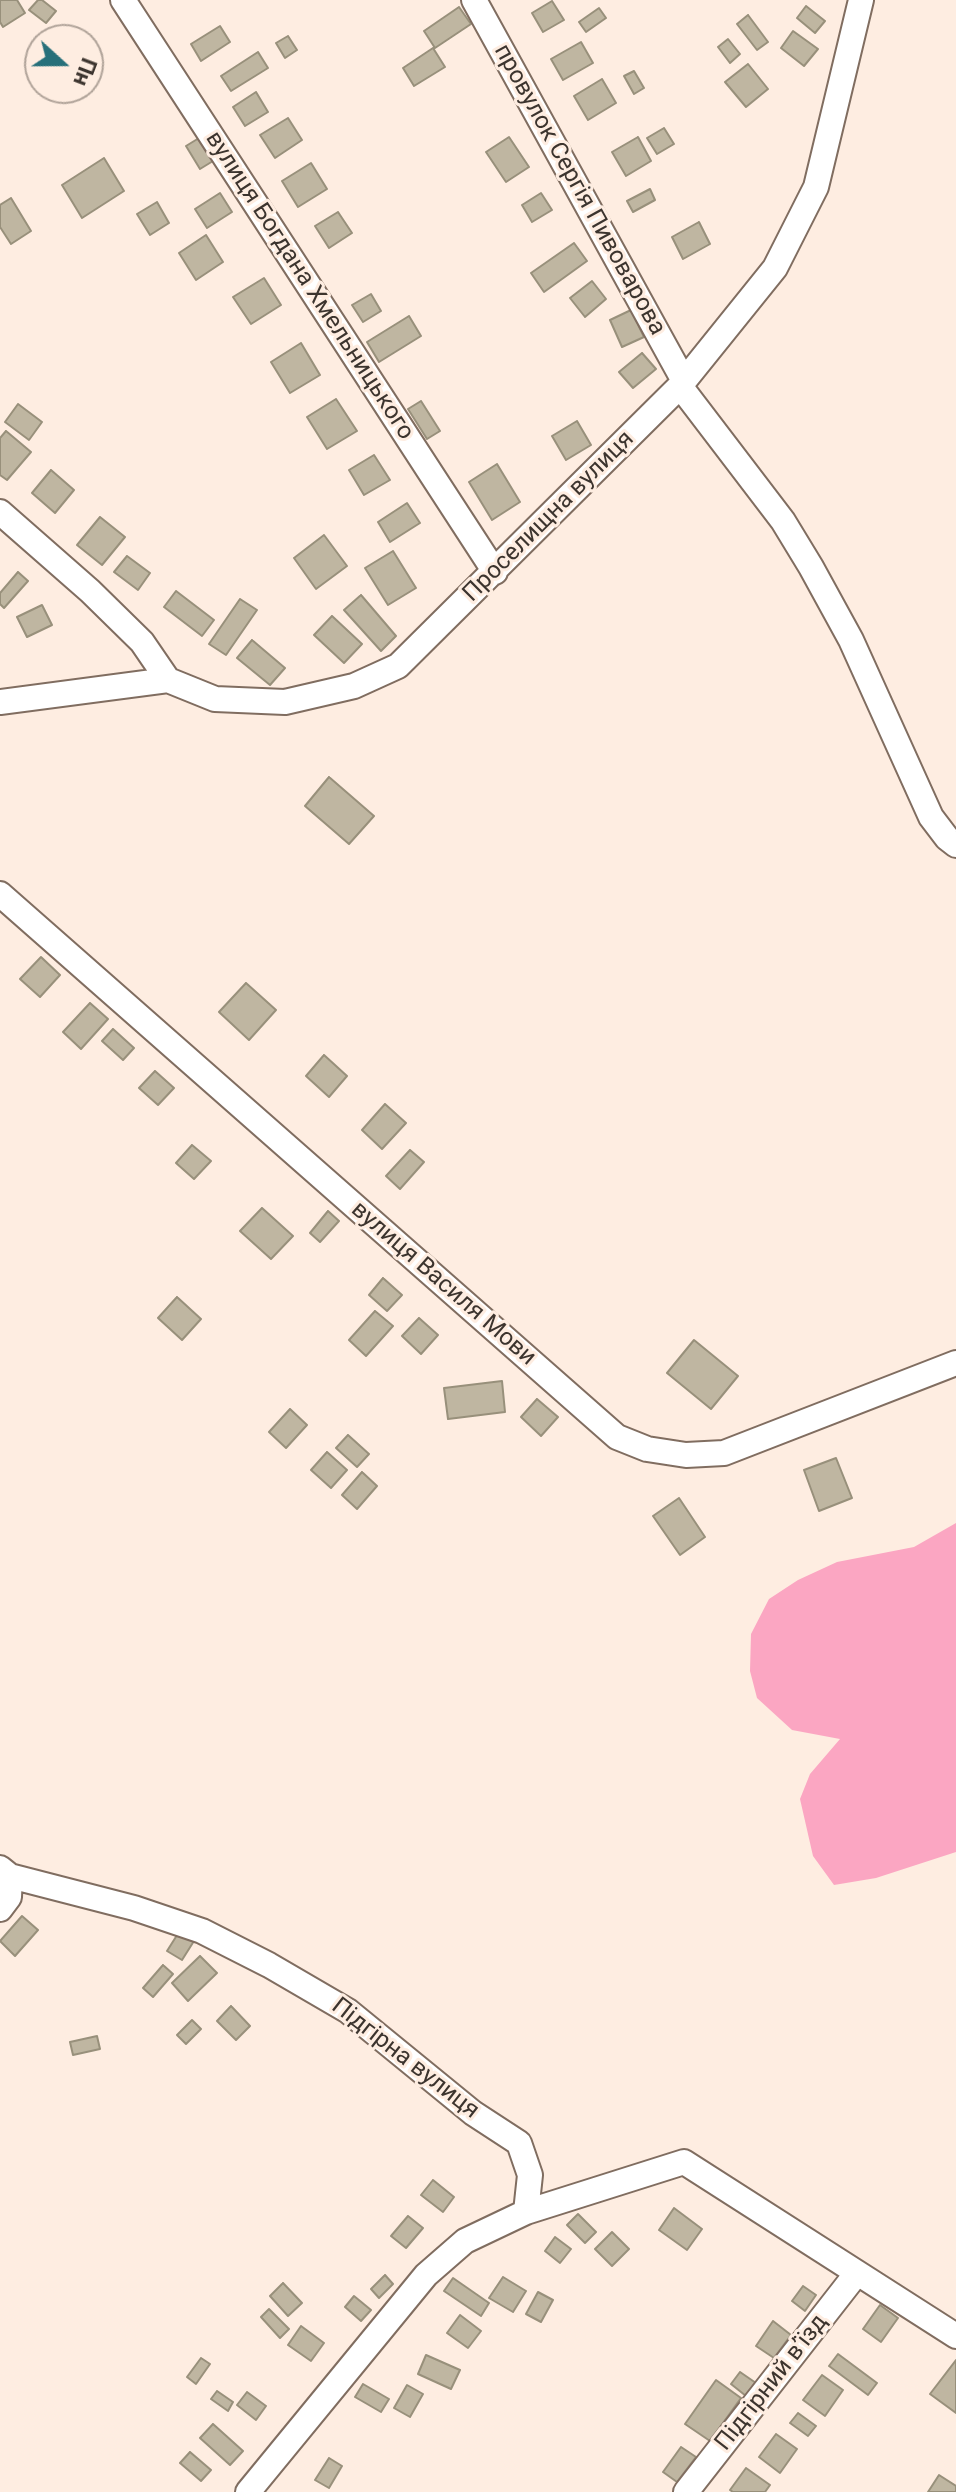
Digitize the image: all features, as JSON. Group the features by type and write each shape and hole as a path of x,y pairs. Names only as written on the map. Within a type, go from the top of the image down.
{"street":[{"name":"вулиця Богдана Хмельницького","path":"123,0 495,572"},
{"name":"провулок Сергія Пивоварова","path":"474,0 682,384 783,521 811,567 851,640 931,817 956,845"},
{"name":"Проселищна вулиця","path":"0,702 168,680 215,699 285,702 354,686 398,666 682,384 775,268 816,187 861,0"},
{"path":"0,512 90,591 142,642 168,680"},
{"name":"вулиця Василя Мови","path":"0,894 617,1437 647,1449 686,1455 724,1453 956,1363"},
{"path":"0,1909 9,1897 5,1872"},
{"name":"Підгірна вулиця","path":"5,1872 134,1908 202,1931 348,2011 473,2113 519,2143 530,2175 526,2212"},
{"path":"248,2492 426,2275 465,2241 526,2212 684,2162 956,2336"},
{"name":"Підгірний в’їзд","path":"686,2492 857,2273"}],"shaded area":[{"path":"956,1523 956,1852 876,1878 834,1885 813,1856 800,1799 810,1774 840,1739 792,1730 757,1698 750,1671 751,1634 769,1599 798,1580 837,1562 914,1547"}],"building":[{"path":"0,0 17,0 25,13 3,27 0,22"},
{"path":"38,0 56,11 46,23 29,10"},
{"path":"552,1 564,20 543,32 532,13"},
{"path":"806,6 825,21 815,33 797,18"},
{"path":"459,7 471,24 435,48 424,31"},
{"path":"599,8 606,18 586,32 579,22"},
{"path":"748,15 768,42 757,50 737,24"},
{"path":"220,26 230,42 201,61 191,44"},
{"path":"793,31 818,49 804,66 781,48"},
{"path":"288,36 297,50 285,58 276,43"},
{"path":"728,39 740,54 730,63 718,47"},
{"path":"581,42 593,63 563,80 551,59"},
{"path":"433,48 445,67 414,86 403,68"},
{"path":"258,52 268,68 231,91 221,76"},
{"path":"748,64 768,89 746,107 725,82"},
{"path":"634,71 644,88 634,94 624,76"},
{"path":"602,79 616,103 588,120 574,96"},
{"path":"256,92 268,112 245,126 233,107"},
{"path":"288,118 302,140 275,158 260,135"},
{"path":"664,128 674,144 657,154 647,138"},
{"path":"509,137 529,167 506,182 486,152"},
{"path":"638,137 651,161 626,176 612,152"},
{"path":"199,138 213,161 200,169 186,146"},
{"path":"104,158 124,191 82,218 62,185"},
{"path":"311,163 327,189 298,207 282,181"},
{"path":"650,189 655,200 633,212 627,201"},
{"path":"220,193 232,212 207,228 195,209"},
{"path":"541,193 552,210 532,222 522,205"},
{"path":"11,198 31,231 11,244 0,227 0,205"},
{"path":"157,202 169,223 150,235 137,214"},
{"path":"338,212 352,233 329,248 315,226"},
{"path":"699,222 710,244 683,259 672,237"},
{"path":"206,235 223,262 196,280 179,253"},
{"path":"574,243 587,261 544,292 531,273"},
{"path":"264,278 281,305 251,324 233,297"},
{"path":"592,281 606,299 585,317 570,298"},
{"path":"371,294 381,311 363,322 352,305"},
{"path":"631,310 644,337 622,347 610,320"},
{"path":"409,316 421,336 379,362 367,342"},
{"path":"301,343 320,375 290,393 271,362"},
{"path":"642,353 656,369 633,388 619,372"},
{"path":"336,399 357,431 327,449 307,417"},
{"path":"421,401 440,431 427,439 408,409"},
{"path":"18,404 42,422 29,440 5,422"},
{"path":"577,421 591,445 566,460 552,436"},
{"path":"6,431 31,452 7,480 0,475 0,438"},
{"path":"374,455 390,480 364,495 349,470"},
{"path":"497,464 520,502 492,520 469,482"},
{"path":"51,470 74,490 55,513 32,493"},
{"path":"407,503 420,523 390,542 378,522"},
{"path":"100,517 125,537 102,565 77,545"},
{"path":"324,535 347,566 316,589 294,558"},
{"path":"393,551 416,588 388,605 365,568"},
{"path":"127,556 150,573 138,590 114,572"},
{"path":"18,572 28,581 4,608 0,604 0,593"},
{"path":"176,591 214,620 202,636 164,607"},
{"path":"361,595 396,636 381,651 344,610"},
{"path":"240,599 257,610 226,655 209,644"},
{"path":"42,605 52,625 27,637 17,617"},
{"path":"332,616 362,644 344,663 314,635"},
{"path":"252,640 285,668 270,685 237,658"},
{"path":"329,777 374,816 349,844 305,806"},
{"path":"41,957 60,975 40,997 20,979"},
{"path":"246,983 276,1010 249,1040 219,1012"},
{"path":"90,1003 108,1019 81,1049 63,1032"},
{"path":"113,1029 134,1048 123,1060 102,1041"},
{"path":"324,1055 347,1076 329,1097 306,1076"},
{"path":"155,1071 174,1088 158,1105 139,1088"},
{"path":"385,1104 406,1123 382,1149 362,1130"},
{"path":"192,1145 211,1161 194,1179 176,1163"},
{"path":"410,1150 424,1162 400,1189 386,1176"},
{"path":"262,1208 293,1236 271,1259 240,1231"},
{"path":"328,1211 339,1221 320,1242 310,1233"},
{"path":"383,1278 402,1295 387,1311 369,1295"},
{"path":"177,1297 201,1319 182,1340 158,1318"},
{"path":"375,1311 393,1326 366,1356 349,1340"},
{"path":"419,1318 438,1335 421,1354 402,1336"},
{"path":"694,1340 738,1376 711,1409 667,1373"},
{"path":"502,1381 505,1412 448,1419 444,1388"},
{"path":"537,1399 558,1417 541,1436 521,1417"},
{"path":"290,1409 307,1425 286,1448 269,1432"},
{"path":"348,1435 369,1454 357,1467 336,1448"},
{"path":"327,1452 347,1470 331,1488 311,1470"},
{"path":"836,1458 852,1498 819,1511 804,1470"},
{"path":"362,1472 377,1486 357,1509 342,1495"},
{"path":"679,1498 705,1537 680,1555 653,1516"},
{"path":"22,1916 38,1930 15,1956 0,1941"},
{"path":"179,1932 194,1941 182,1960 167,1951"},
{"path":"200,1956 217,1973 188,2001 172,1983"},
{"path":"163,1965 173,1974 153,1997 143,1988"},
{"path":"231,2006 250,2026 236,2040 217,2021"},
{"path":"192,2020 201,2029 186,2044 177,2035"},
{"path":"97,2036 100,2049 73,2055 70,2042"},
{"path":"433,2180 454,2197 443,2212 421,2195"},
{"path":"674,2208 702,2229 687,2250 659,2230"},
{"path":"578,2214 596,2232 585,2243 567,2225"},
{"path":"408,2216 423,2228 406,2248 391,2236"},
{"path":"612,2232 629,2249 612,2266 595,2249"},
{"path":"555,2237 571,2249 560,2263 545,2251"},
{"path":"385,2275 393,2284 379,2298 371,2289"},
{"path":"503,2277 526,2291 513,2312 489,2298"},
{"path":"453,2278 489,2303 481,2316 444,2291"},
{"path":"283,2283 302,2303 288,2316 270,2296"},
{"path":"803,2286 816,2295 805,2311 792,2301"},
{"path":"538,2292 553,2300 541,2322 526,2314"},
{"path":"354,2296 371,2310 361,2321 345,2307"},
{"path":"880,2305 898,2318 881,2342 863,2329"},
{"path":"269,2309 289,2329 280,2338 261,2317"},
{"path":"460,2315 481,2331 468,2348 447,2333"},
{"path":"773,2321 791,2335 774,2358 756,2346"},
{"path":"301,2326 324,2343 311,2361 288,2345"},
{"path":"838,2354 877,2383 868,2395 829,2366"},
{"path":"426,2355 460,2370 451,2389 418,2374"},
{"path":"201,2358 210,2364 196,2384 187,2377"},
{"path":"956,2360 956,2413 930,2394"},
{"path":"740,2372 756,2383 746,2396 731,2384"},
{"path":"822,2375 843,2390 825,2416 803,2400"},
{"path":"716,2380 741,2398 710,2441 685,2424"},
{"path":"363,2384 389,2399 381,2412 355,2397"},
{"path":"407,2385 423,2394 410,2417 394,2408"},
{"path":"217,2391 233,2402 228,2411 211,2399"},
{"path":"247,2392 266,2406 256,2420 237,2405"},
{"path":"798,2413 816,2426 808,2436 790,2423"},
{"path":"213,2424 243,2451 230,2465 200,2438"},
{"path":"776,2434 797,2449 780,2473 759,2457"},
{"path":"681,2447 696,2457 677,2482 663,2472"},
{"path":"190,2452 211,2470 201,2481 180,2463"},
{"path":"329,2458 342,2466 329,2488 315,2480"},
{"path":"746,2468 770,2485 765,2492 730,2490"},
{"path":"939,2475 956,2486 956,2492 928,2492"}]}
